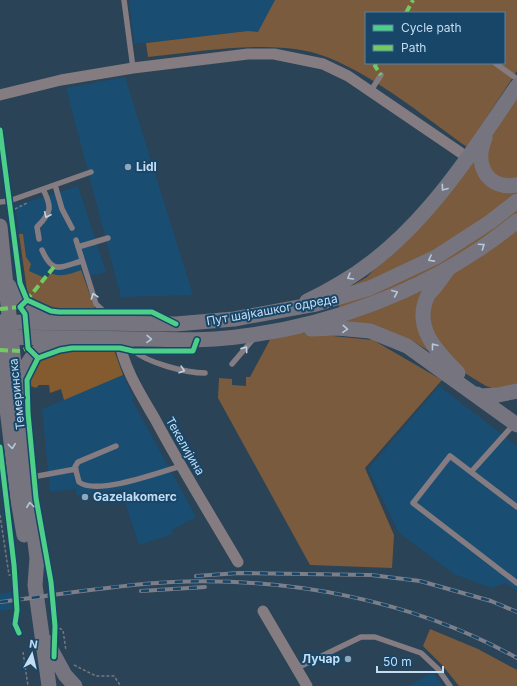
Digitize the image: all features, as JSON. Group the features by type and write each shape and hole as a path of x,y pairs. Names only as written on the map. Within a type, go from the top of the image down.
{"main road":[{"path":"280,311 314,298 361,271 390,248 417,222 467,157 517,86"},
{"path":"488,128 482,146 481,165 486,175 495,182 507,186 517,185"},
{"path":"467,157 481,165"},
{"name":"Пут шајкашког одреда","path":"5,322 119,324 205,322 316,304 349,295 406,272 465,240 517,201"},
{"name":"Пут шајкашког одреда","path":"6,337 208,340 292,328 330,318 391,295 449,267 496,237 517,221"},
{"name":"Темеринска","path":"0,226 7,284 5,322 6,337 17,390 37,558 35,585"},
{"path":"449,267 438,285 429,294 423,308 422,321 426,334 433,346 479,396"},
{"path":"7,284 26,308 40,315 68,323"},
{"path":"292,328 352,329 370,331 386,337 407,346 427,359 516,423"},
{"path":"17,390 28,360 34,353 55,342 68,338"},
{"name":"Темеринска","path":"0,351 2,379 18,500 30,574 48,627 49,686"},
{"path":"479,396 498,395 517,391"},
{"path":"48,627 54,657 75,686"}],"street":[{"path":"0,95 61,80 133,68 248,54 274,54 323,64 348,76 467,157"},
{"name":"Текелијина","path":"123,339 120,348 135,382 238,562"},
{"path":"263,611 308,686"}],"lane":[{"path":"124,0 133,68"},
{"path":"496,64 517,79"},
{"path":"370,92 381,75"},
{"path":"0,202 9,201 91,172"},
{"path":"55,185 62,209 72,228"},
{"path":"39,239 38,227 49,212 50,204 43,189"},
{"path":"78,247 108,238"},
{"path":"76,240 96,304 106,315 119,324"},
{"path":"42,250 48,263 54,267 82,261"},
{"path":"232,364 257,334"},
{"path":"123,339 133,351 144,357 191,373 205,373"},
{"path":"472,471 516,423"},
{"path":"116,446 78,462 76,469 79,482 87,487 94,487 131,481 182,466"},
{"path":"517,507 472,471 450,456 413,503 517,583"},
{"path":"27,478 76,469"},
{"path":"297,668 361,637 375,637 421,653 438,669 450,686"}],"path":[{"path":"9,201 10,212"},
{"path":"0,514 9,575 14,574"},
{"path":"48,627 63,630 66,653"},
{"path":"23,652 28,686"},
{"path":"72,664 77,668 96,676 114,676 120,685"}],"shaded area":[{"path":"129,0 275,0 259,32 248,31 134,44"},
{"path":"275,0 517,0 517,71 467,147 409,105 365,76 322,55 301,50 282,48 244,47 148,57 146,43 248,31 258,32"},
{"path":"125,77 193,295 121,297 66,88"},
{"path":"517,89 517,387 495,389 486,386 414,342 343,321 336,295 367,277 389,254"},
{"path":"78,186 106,272 55,287 26,272 15,206"},
{"path":"19,234 23,234 26,257 31,264 29,271 47,279 50,273 62,275 81,270 97,314 80,314 51,310 42,307 28,297"},
{"path":"292,332 373,340 442,380 365,468 394,535 392,568 310,565 218,398 219,378 232,379 232,385 246,386 246,377 250,377 272,336"},
{"path":"113,341 114,350 123,375 64,400 61,389 50,393 49,385 39,385 36,388 28,385 31,364 55,345"},
{"path":"123,375 134,399 132,400 196,517 172,530 173,534 139,545 121,490 77,496 76,489 50,492 42,409"},
{"path":"439,386 517,446 517,591 506,583 491,588 454,574 399,533 368,469"},
{"path":"11,592 12,609 0,611 0,594"},
{"path":"430,629 478,649 517,670 517,686 459,686 443,666 423,646"},
{"path":"433,673 443,686 407,686"}],"railway":[{"path":"196,576 239,573 371,575 420,581 491,601 517,612"},
{"path":"0,602 150,583 216,581 261,584 349,596 393,607 436,621 477,638 517,658"},
{"path":"141,591 205,587"}],"marked path":[{"path":"407,12 413,0"},
{"path":"376,64 375,66 381,75"},
{"path":"26,301 54,267"},
{"path":"0,309 20,307"},
{"path":"0,350 20,351 28,348"}],"cycle path":[{"path":"0,130 20,283 27,300 51,311 59,312 152,312 176,324"},
{"path":"27,300 20,307 25,314 28,348 38,358"},
{"path":"54,657 55,626 51,582 36,498 28,413 27,380 38,358 60,350 72,348 120,348 133,351 193,351 197,340"},
{"path":"0,447 14,565 17,610 15,624 19,633"}],"place":[{"name":"Lidl","path":"128,167"},
{"name":"Gazelakomerc","path":"85,497"},
{"name":"Лучар","path":"348,659"}]}
